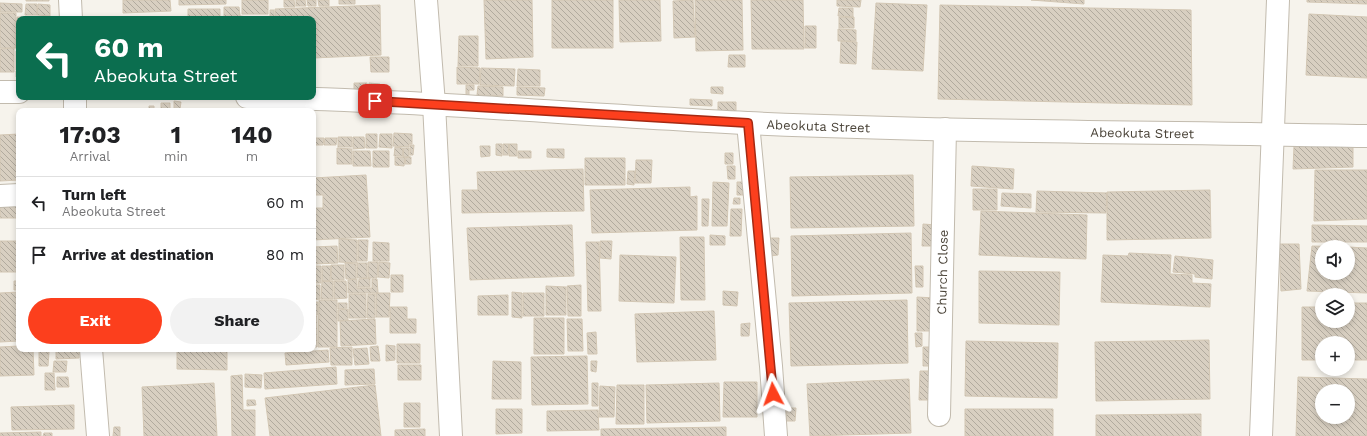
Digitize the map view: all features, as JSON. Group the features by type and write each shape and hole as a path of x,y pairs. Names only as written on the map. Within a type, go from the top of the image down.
{"street":[{"path":"70,0 71,16"},
{"path":"426,0 434,104 452,436"},
{"path":"1260,436 1278,0"},
{"path":"0,92 16,92"},
{"name":"Abeokuta Street","path":"316,98 748,123 945,129 1367,136"},
{"path":"748,123 771,366 776,436"},
{"name":"Church Close","path":"939,415 945,129"},
{"path":"0,196 16,195"},
{"path":"91,352 98,436"}],"building":[{"path":"49,0 49,1 26,1"},
{"path":"123,0 170,0 171,11 123,13"},
{"path":"179,0 226,0 226,4 179,5"},
{"path":"242,0 268,0 268,14 242,14"},
{"path":"284,0 294,0 295,7 284,7"},
{"path":"296,0 305,0 306,6 296,6"},
{"path":"307,0 316,0 316,6 308,6"},
{"path":"318,0 329,0 329,6 319,6"},
{"path":"339,0 355,0 355,4 339,4"},
{"path":"484,0 532,0 533,57 486,59"},
{"path":"552,0 613,0 613,48 552,48"},
{"path":"619,0 660,0 661,41 620,42"},
{"path":"693,0 695,37 674,38 673,1"},
{"path":"695,0 742,0 743,50 696,51"},
{"path":"751,0 803,0 804,49 752,49"},
{"path":"837,0 861,0 860,7 837,6"},
{"path":"1031,0 1084,0 1084,4"},
{"path":"1307,0 1367,0 1367,4 1307,2"},
{"path":"0,3 22,4 22,12 0,12"},
{"path":"876,3 927,5 923,71 872,69"},
{"path":"26,4 37,4 37,15 25,15"},
{"path":"38,4 50,5 50,16 37,15"},
{"path":"380,5 381,55 316,58 316,16 275,16 275,9"},
{"path":"940,5 1191,10 1192,105 938,99"},
{"path":"224,7 239,7 240,16 224,16"},
{"path":"839,8 853,8 853,17 838,16"},
{"path":"188,9 220,9 220,16 188,16"},
{"path":"270,10 274,10 274,16 270,16"},
{"path":"0,13 16,13 16,48 0,48"},
{"path":"1309,14 1367,17 1367,78 1306,75"},
{"path":"839,17 854,17 854,28 839,28"},
{"path":"805,26 816,26 816,48 805,48"},
{"path":"838,29 856,30 856,41 838,41"},
{"path":"459,36 478,36 478,66 458,66"},
{"path":"841,41 857,42 856,64 840,63"},
{"path":"14,48 14,72 0,72 0,49"},
{"path":"729,55 745,55 745,67 728,67"},
{"path":"370,57 389,57 389,72 371,72"},
{"path":"457,67 480,68 479,84 457,84"},
{"path":"481,68 515,69 514,86 480,85"},
{"path":"518,69 540,70 540,86 517,86"},
{"path":"354,83 367,83 367,94 354,94"},
{"path":"369,83 380,84 380,92 369,92"},
{"path":"466,85 474,85 474,90 469,90 469,95 466,95"},
{"path":"478,86 503,87 503,96 477,95"},
{"path":"517,87 545,88 544,96 517,95"},
{"path":"711,87 723,87 723,94 711,93"},
{"path":"690,99 712,100 712,106 690,105"},
{"path":"174,101 181,102 180,108 174,108"},
{"path":"718,102 736,102 736,111 718,111"},
{"path":"161,103 170,103 170,108 161,108"},
{"path":"394,133 412,134 412,144 409,144 409,147 393,146"},
{"path":"16,134 16,180 0,181 0,135"},
{"path":"366,134 377,134 377,148 366,148"},
{"path":"380,134 392,134 392,148 379,147"},
{"path":"338,137 352,137 352,147 338,147"},
{"path":"353,137 364,137 365,148 353,149"},
{"path":"316,138 324,138 323,145 316,145"},
{"path":"325,138 337,138 336,145 324,145"},
{"path":"496,144 502,144 502,156 496,155"},
{"path":"503,144 509,144 508,155 503,155"},
{"path":"509,144 517,144 517,156 509,156"},
{"path":"410,145 414,145 413,155 410,155"},
{"path":"480,146 490,146 490,156 481,157"},
{"path":"1294,146 1353,146 1353,167 1293,169"},
{"path":"395,147 403,148 403,156 394,156"},
{"path":"337,148 352,149 352,164 337,164"},
{"path":"403,148 409,148 409,157 403,157"},
{"path":"547,149 564,149 564,158 547,157"},
{"path":"353,151 370,151 371,166 353,166"},
{"path":"373,151 389,151 389,167 373,167"},
{"path":"518,151 531,151 531,158 518,158"},
{"path":"725,153 733,153 733,164 725,164"},
{"path":"395,157 405,157 404,166 395,165"},
{"path":"406,157 411,157 411,164 405,164"},
{"path":"585,158 625,158 625,185 585,185"},
{"path":"636,160 652,160 651,183 635,183"},
{"path":"727,166 735,166 735,179 728,179"},
{"path":"972,166 1014,169 1013,189 971,186"},
{"path":"583,169 584,211 462,213 462,190 478,190 477,172"},
{"path":"1315,170 1367,170 1367,219 1314,221"},
{"path":"628,171 635,171 634,185 627,184"},
{"path":"366,175 370,237 316,240 316,208 323,208 323,195 316,195 316,178"},
{"path":"913,175 914,226 791,228 790,177"},
{"path":"713,182 729,183 727,226 712,226"},
{"path":"737,182 744,182 743,195 737,195"},
{"path":"690,187 690,197 697,196 697,230 592,233 590,190"},
{"path":"973,189 997,189 997,210 973,210"},
{"path":"1210,190 1211,238 1107,240 1107,192"},
{"path":"1037,191 1107,193 1106,213 1036,212"},
{"path":"1002,193 1031,194 1031,208 1001,206"},
{"path":"734,198 740,198 740,204 733,204"},
{"path":"702,199 709,199 708,226 702,226"},
{"path":"16,205 16,218 0,218 0,206"},
{"path":"731,209 742,209 741,236 730,236"},
{"path":"981,211 1087,215 1086,259 979,255"},
{"path":"923,224 936,225 936,246 922,246"},
{"path":"572,225 574,276 470,280 467,228"},
{"path":"1312,225 1367,226 1367,242 1355,242 1355,240 1315,240 1315,242 1312,242"},
{"path":"911,233 912,293 792,296 791,236"},
{"path":"710,235 725,236 725,245 710,245"},
{"path":"680,237 704,237 705,300 681,300"},
{"path":"770,238 779,238 778,255 770,256"},
{"path":"339,239 357,240 357,263 339,262"},
{"path":"358,240 368,240 367,261 358,261"},
{"path":"0,241 16,241 16,272 0,272"},
{"path":"600,241 612,241 611,259 600,258"},
{"path":"373,242 389,243 389,261 373,261"},
{"path":"586,242 599,242 601,311 588,311"},
{"path":"1279,244 1299,244 1301,289 1281,291"},
{"path":"337,246 338,263 316,264 316,247"},
{"path":"1312,246 1315,246 1315,280 1355,280 1355,247 1367,248 1367,293 1355,293 1355,288 1315,288 1315,291 1307,291"},
{"path":"1129,253 1171,255 1170,274 1192,275 1192,283 1211,284 1210,307 1101,302 1103,255 1128,256"},
{"path":"620,255 676,257 674,303 619,301"},
{"path":"1175,256 1213,260 1212,279 1195,277 1195,274 1173,272"},
{"path":"368,262 378,262 377,278 368,278"},
{"path":"379,262 390,263 389,278 378,277"},
{"path":"345,263 356,264 356,279 346,279"},
{"path":"357,263 367,263 367,278 357,278"},
{"path":"331,265 344,265 344,280 331,280"},
{"path":"316,266 321,266 321,283 316,283"},
{"path":"322,266 331,266 330,281 322,281"},
{"path":"915,266 923,266 923,287 916,287"},
{"path":"979,271 1060,272 1059,325 979,323"},
{"path":"391,275 403,275 403,292 391,292"},
{"path":"370,278 370,287 358,287 359,279"},
{"path":"357,279 357,288 372,288 372,279 377,279 378,293 348,293 348,280"},
{"path":"14,281 16,281 16,290 14,290"},
{"path":"322,281 333,281 333,299 321,299"},
{"path":"334,281 346,281 347,298 334,299"},
{"path":"316,285 320,285 320,299 316,300"},
{"path":"581,285 581,316 568,316 567,286"},
{"path":"546,286 566,287 566,315 546,315"},
{"path":"723,291 738,292 737,306 723,305"},
{"path":"16,292 16,341 0,342 0,293"},
{"path":"512,292 522,293 522,318 512,317"},
{"path":"376,293 390,293 389,317 376,317"},
{"path":"523,293 544,293 544,316 523,316"},
{"path":"349,294 366,294 366,318 349,318"},
{"path":"368,294 375,294 375,318 367,318"},
{"path":"508,295 508,315 478,315 478,296"},
{"path":"917,297 935,298 935,331 917,331"},
{"path":"319,300 337,300 337,347 318,347"},
{"path":"907,300 908,363 791,366 789,303"},
{"path":"316,302 318,302 318,315 316,315"},
{"path":"338,303 347,303 347,308 338,309"},
{"path":"1355,303 1367,303 1367,360 1355,360 1355,336 1315,336 1315,360 1302,360 1302,307 1315,307 1315,328 1355,328"},
{"path":"390,307 407,307 407,319 416,319 416,333 390,333"},
{"path":"348,309 348,320 338,321 338,310"},
{"path":"714,311 716,360 637,362 635,314"},
{"path":"316,316 317,316 316,347"},
{"path":"534,318 564,318 564,354 534,354"},
{"path":"375,319 376,344 341,346 340,321"},
{"path":"567,319 582,319 583,351 568,351"},
{"path":"750,323 749,336 741,336 741,324"},
{"path":"596,332 597,354 588,354 587,333"},
{"path":"915,333 922,333 922,346 916,347"},
{"path":"1209,340 1210,399 1096,401 1095,342"},
{"path":"966,341 1058,343 1057,398 965,396"},
{"path":"397,344 420,344 420,363 397,363"},
{"path":"386,345 395,346 395,360 386,361"},
{"path":"16,346 16,352 33,352 34,375 0,376 0,347"},
{"path":"378,346 380,361 371,361 370,347"},
{"path":"352,347 352,365 331,365 330,348"},
{"path":"923,347 934,347 934,366 923,366"},
{"path":"367,348 369,364 355,365 353,349"},
{"path":"328,350 329,362 286,365 285,353"},
{"path":"39,352 49,352 48,366 39,366"},
{"path":"56,352 79,352 79,358 56,359"},
{"path":"177,352 227,352 227,370 177,369"},
{"path":"587,356 588,404 532,405 531,357"},
{"path":"54,361 67,361 66,372 53,372"},
{"path":"493,361 521,362 521,399 492,399"},
{"path":"591,361 597,361 596,372 591,371"},
{"path":"398,365 421,365 421,380 398,380"},
{"path":"336,367 337,384 265,389 264,373"},
{"path":"374,369 375,384 345,385 345,370"},
{"path":"920,371 934,371 933,400 919,400"},
{"path":"45,373 54,373 55,390 45,390"},
{"path":"245,374 262,375 261,388 245,387"},
{"path":"242,375 243,410 255,410 255,436 232,436 231,376"},
{"path":"57,377 68,377 69,387 57,387"},
{"path":"1298,377 1367,379 1367,436 1296,436"},
{"path":"909,379 911,433 810,436 807,384"},
{"path":"724,382 757,382 757,417 723,417"},
{"path":"214,383 217,436 144,436 142,387"},
{"path":"592,383 598,383 598,406 592,406"},
{"path":"719,383 720,421 647,423 646,385"},
{"path":"375,385 381,436 270,436 265,398"},
{"path":"617,385 644,385 644,424 616,424"},
{"path":"600,386 615,387 614,417 599,417"},
{"path":"247,400 255,400 256,405 247,406"},
{"path":"404,403 420,403 420,427 404,427"},
{"path":"74,405 74,429 12,430 11,407"},
{"path":"787,408 796,408 795,421 786,421"},
{"path":"496,409 522,409 522,433 496,434"},
{"path":"965,409 1053,409 1053,436 965,436"},
{"path":"598,410 599,430 547,431 547,411"},
{"path":"1201,414 1201,436 1096,436 1096,415"},
{"path":"114,427 120,427 120,436 113,436"},
{"path":"726,427 726,436 601,436 601,429"},
{"path":"425,429 425,436 395,436 395,430"},
{"path":"41,432 41,436 0,436 0,433"},
{"path":"44,433 52,433 52,436 43,436"}],"route":[{"path":"375,101 748,123 773,394"}]}
